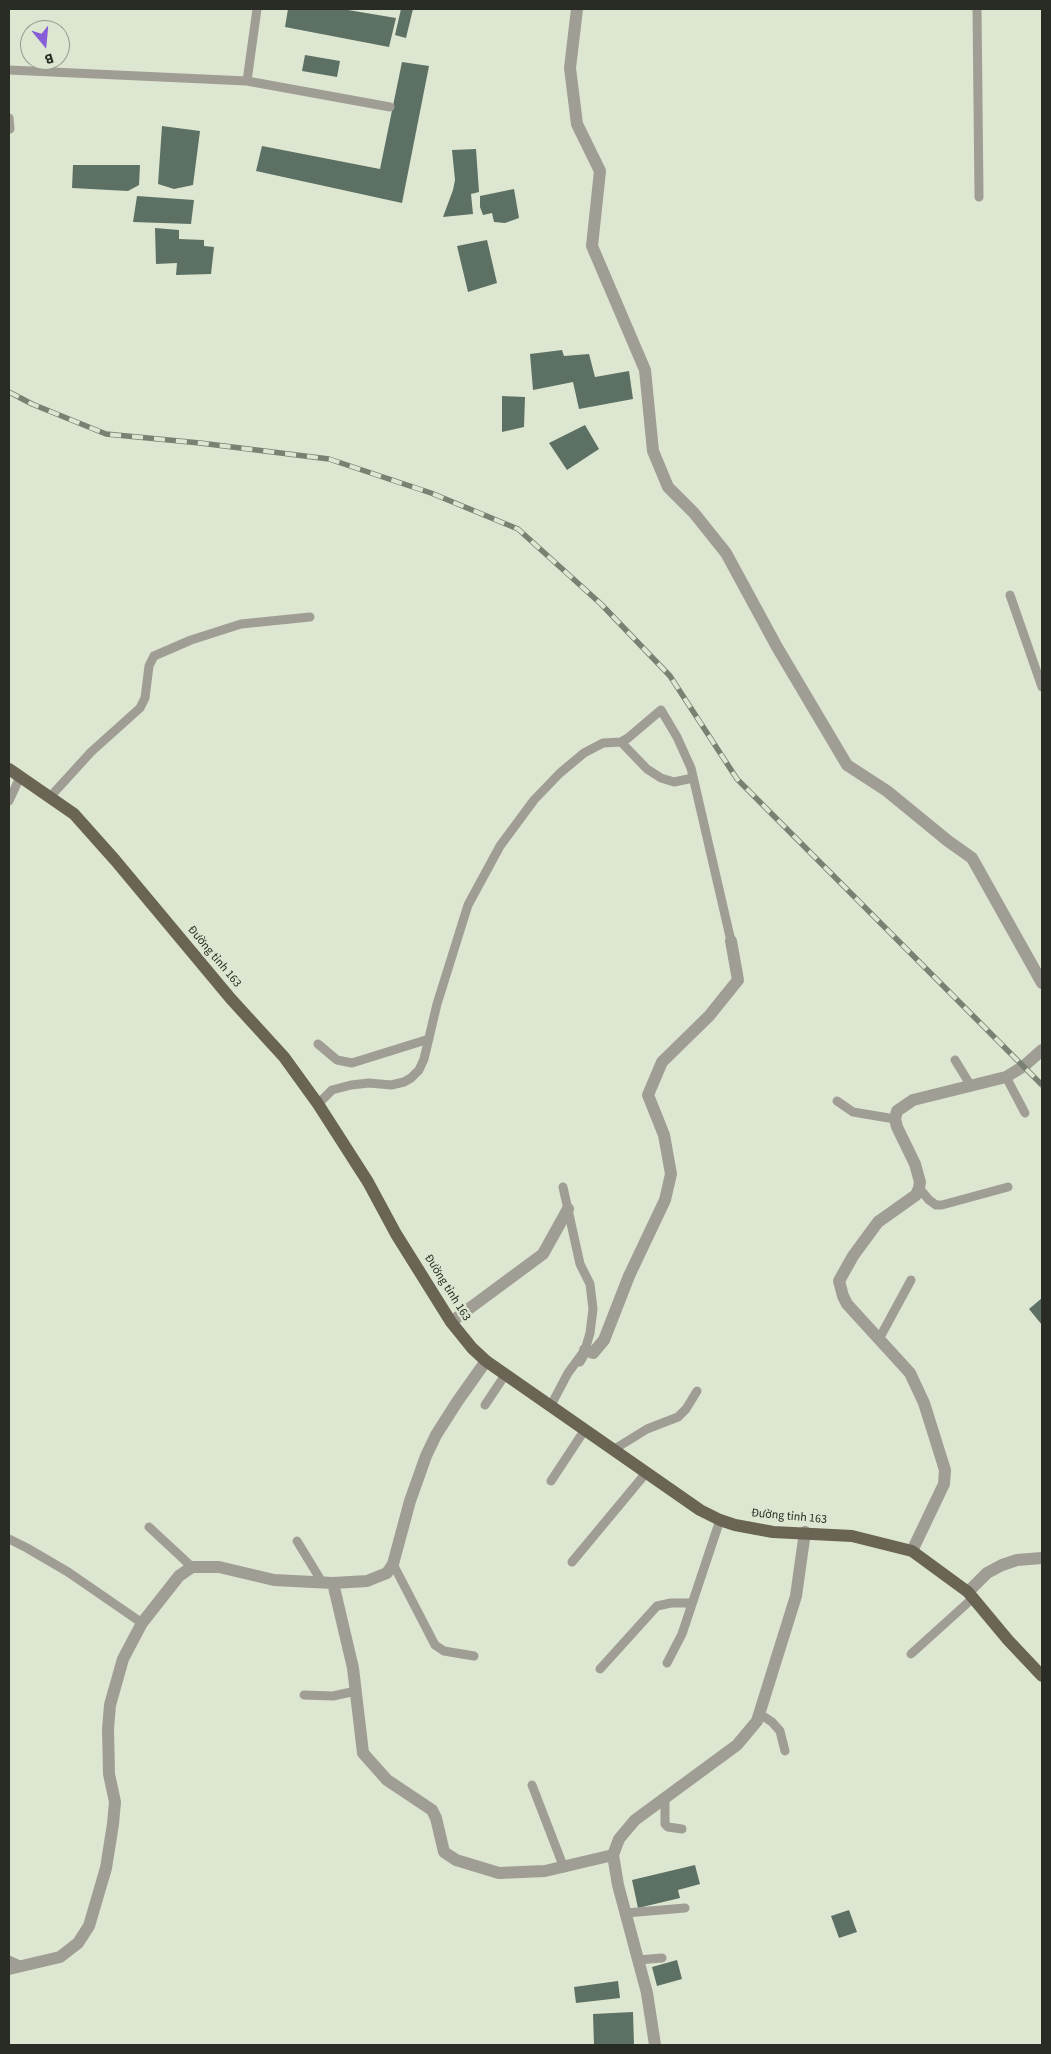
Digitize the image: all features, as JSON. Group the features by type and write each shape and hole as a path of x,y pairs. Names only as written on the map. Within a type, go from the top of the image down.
{"main road":[{"name":"Đường tỉnh 163","path":"9,769 74,814 231,999 284,1057 318,1104 368,1182 396,1234 451,1322 472,1348 486,1361 700,1510 720,1520 756,1530 852,1536 912,1551 971,1595 1008,1640 1042,1676"}],"street":[{"path":"577,9 570,68 577,124 600,171 592,246 645,370 653,451 668,487 694,513 726,552 777,647 847,764 887,792 972,858 1042,983"},
{"path":"585,1350 593,1352 604,1340 628,1276 665,1200 671,1174 664,1135 648,1095 662,1062 709,1016 738,980 731,941"},
{"path":"912,1551 944,1484 945,1470 924,1403 910,1373 847,1304 839,1281 853,1256 878,1222 916,1195 919,1188 920,1182 915,1164 895,1119 897,1110 913,1100 1006,1077 1024,1066 1042,1050"},
{"path":"451,1322 543,1254 568,1209"},
{"path":"9,1969 60,1957 78,1942 88,1926 94,1911 106,1868 115,1802 109,1774 108,1730 110,1705 124,1659 142,1623 180,1576 192,1567 219,1568 274,1580 327,1582 367,1581 387,1573 393,1564 410,1501 426,1456 446,1419 486,1361"},
{"path":"654,2045 653,2022 613,1855 619,1839 635,1820 737,1745 748,1734 760,1714 796,1596 805,1532"},
{"path":"971,1595 987,1573 1002,1565 1017,1560 1042,1558"},
{"path":"327,1582 353,1668 363,1753 387,1780 432,1810 436,1818 444,1852 478,1868 499,1873 526,1873 564,1868 613,1855"}],"lane":[{"path":"246,80 257,9"},
{"path":"977,9 979,197"},
{"path":"9,70 246,80 390,107"},
{"path":"9,118 10,129"},
{"path":"1010,595 1042,687"},
{"path":"50,797 91,752 140,708 145,698 148,666 154,656 191,640 241,624 310,617"},
{"path":"318,1104 332,1090 351,1084 391,1084 411,1078 420,1070 437,1004 468,905 500,846 534,800 560,773 592,747 621,742 634,734 661,710 691,768 731,941"},
{"path":"621,742 647,770 661,778 674,782 693,778"},
{"path":"9,801 20,777"},
{"path":"318,1044 337,1060 352,1063 429,1039"},
{"path":"955,1060 971,1086"},
{"path":"1006,1077 1025,1113"},
{"path":"837,1101 853,1112 895,1119"},
{"path":"550,1407 568,1373 585,1350 590,1333 593,1309 590,1284 580,1264 563,1187"},
{"path":"919,1188 929,1200 942,1205 1008,1187"},
{"path":"879,1339 911,1280"},
{"path":"485,1405 505,1375"},
{"path":"612,1450 647,1429 678,1417 686,1409 697,1390"},
{"path":"551,1481 584,1431"},
{"path":"572,1562 646,1473"},
{"path":"667,1663 682,1634 720,1520"},
{"path":"149,1527 192,1567"},
{"path":"9,1540 68,1572 142,1623"},
{"path":"297,1541 327,1582"},
{"path":"393,1564 435,1645 444,1651 474,1656"},
{"path":"911,1654 971,1595"},
{"path":"600,1669 657,1606 671,1603 692,1604"},
{"path":"304,1695 333,1696 356,1691"},
{"path":"760,1714 772,1722 780,1731 785,1751"},
{"path":"532,1786 564,1868"},
{"path":"665,1798 665,1824 668,1827 682,1829"},
{"path":"626,1913 685,1908"},
{"path":"638,1960 662,1958"},
{"path":"9,1960 22,1966"}],"building":[{"path":"288,9 342,9 396,18 389,47 285,27"},
{"path":"401,9 413,9 406,38 395,35"},
{"path":"305,55 340,61 337,77 302,71"},
{"path":"402,62 429,66 402,203 256,171 262,146 380,169"},
{"path":"162,126 200,131 193,185 174,189 158,184"},
{"path":"476,149 479,192 471,194 473,214 443,217 455,180 452,150"},
{"path":"73,165 140,165 139,185 128,191 72,188"},
{"path":"514,189 519,218 505,223 494,222 492,213 483,215 480,207 480,196"},
{"path":"137,196 194,200 191,224 133,222"},
{"path":"155,228 179,230 179,239 204,240 204,246 214,247 211,274 176,275 177,263 156,264"},
{"path":"487,240 497,283 468,292 457,246"},
{"path":"562,350 564,356 589,354 595,377 629,371 633,399 579,409 573,382 533,390 530,354"},
{"path":"502,396 525,397 524,427 502,432"},
{"path":"585,425 599,449 567,470 549,443"},
{"path":"1042,1298 1042,1325 1029,1309"},
{"path":"695,1865 700,1884 678,1890 680,1898 638,1908 632,1880"},
{"path":"849,1910 857,1932 839,1938 831,1916"},
{"path":"677,1960 682,1979 657,1986 652,1967"},
{"path":"618,1981 620,1998 576,2003 574,1987"},
{"path":"633,2012 634,2045 594,2045 593,2014"}],"railway":[{"path":"9,392 32,404 106,434 200,443 329,459 431,493 518,529 601,604 670,676 737,779 1042,1085"}]}
